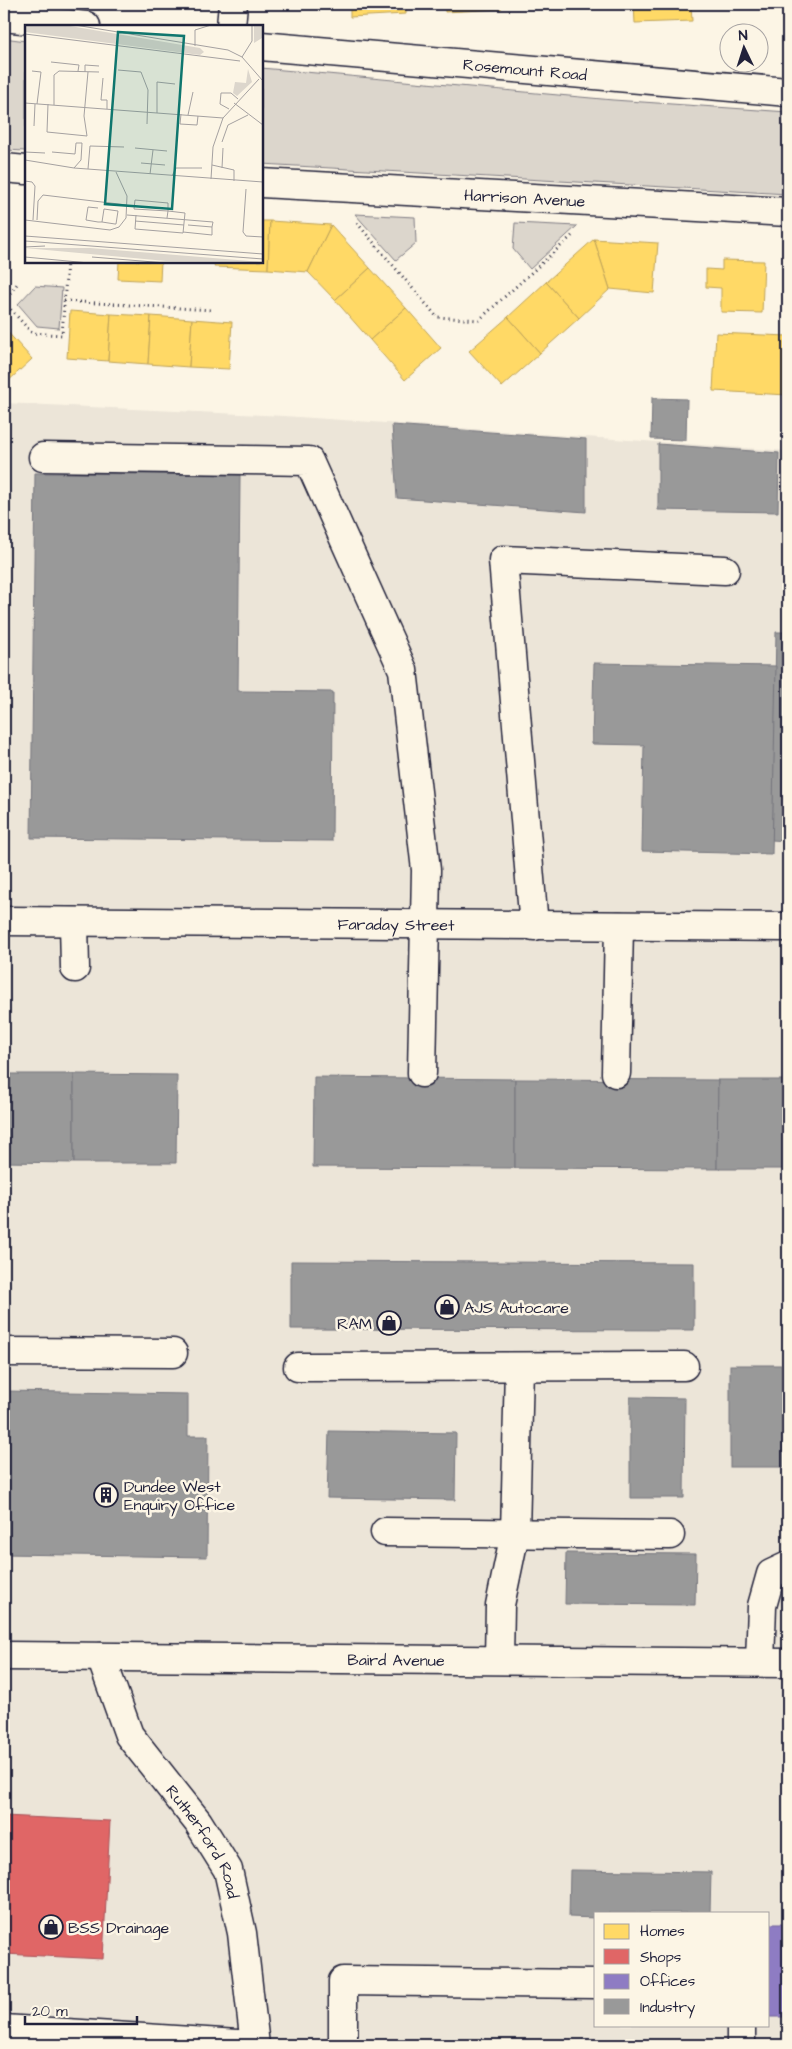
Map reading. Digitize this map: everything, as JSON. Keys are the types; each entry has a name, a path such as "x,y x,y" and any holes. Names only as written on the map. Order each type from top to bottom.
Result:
{"street":[{"path":"231,25 233,4"},
{"path":"4,17 77,25"},
{"name":"Rosemount Road","path":"262,46 788,92"},
{"path":"4,168 25,170"},
{"name":"Harrison Avenue","path":"262,183 788,212"},
{"path":"44,457 309,461 403,670 426,870 422,1073"},
{"path":"534,926 503,560 726,570"},
{"name":"Faraday Street","path":"4,922 788,927"},
{"path":"74,922 75,968"},
{"path":"616,1073 619,926"},
{"path":"4,1352 173,1353"},
{"path":"298,1367 684,1366"},
{"path":"500,1659 500,1605 515,1533 519,1367"},
{"path":"385,1532 670,1535"},
{"path":"760,1662 762,1606 771,1574 788,1566"},
{"name":"Baird Avenue","path":"4,1656 788,1662"},
{"name":"Rutherford Road","path":"101,1657 129,1735 198,1822 228,1870 242,1933 254,2045"},
{"path":"343,2045 343,1981 594,1984"},
{"path":"741,2026 741,2045"},
{"path":"4,2029 254,2045"}],"path":[{"path":"350,188 349,214 437,317 479,320 583,225 584,202"},
{"path":"18,284 4,302 32,333 62,335 68,262"},
{"path":"64,300 211,310"}],"shaded area":[{"path":"4,38 25,41 25,151 4,150"},
{"path":"262,68 613,100 788,112 788,194 262,164"},
{"path":"355,214 415,217 416,243 396,260"},
{"path":"515,223 577,226 530,269 513,249"},
{"path":"35,286 62,288 59,328 37,326 18,304"},
{"path":"4,403 284,416 788,451 788,2045 4,2045"}],"building: Homes":[{"path":"350,4 406,4 406,14 350,17"},
{"path":"445,4 501,4 501,9 445,12"},
{"path":"540,4 596,4 596,5 540,8"},
{"path":"634,4 691,4 692,21 635,23"},
{"path":"262,221 270,221 268,269 214,267 215,262 262,262"},
{"path":"270,221 331,225 308,272 268,269"},
{"path":"331,225 370,268 335,300 308,272"},
{"path":"594,239 658,243 654,293 610,289"},
{"path":"594,239 610,289 579,318 546,282"},
{"path":"722,260 764,261 762,313 721,312 721,288 706,287 706,269 722,270"},
{"path":"119,262 161,262 160,281 118,279"},
{"path":"370,268 406,308 370,340 335,300"},
{"path":"546,282 579,318 540,353 508,317"},
{"path":"406,308 441,348 405,380 370,340"},
{"path":"70,311 111,314 108,361 67,358"},
{"path":"111,314 151,316 148,364 108,361"},
{"path":"151,316 192,319 189,367 148,364"},
{"path":"508,317 540,353 502,387 469,351"},
{"path":"192,319 232,322 229,369 189,367"},
{"path":"4,328 32,359 4,385"},
{"path":"716,333 788,336 788,395 713,391"}],"building: Shops":[{"path":"4,1816 110,1821 103,1959 4,1954"}],"building: Offices":[{"path":"770,1924 788,1924 788,2017 770,2017"}],"building: Industry":[{"path":"652,398 687,399 686,440 651,439"},
{"path":"392,425 586,439 586,512 397,498"},
{"path":"658,444 779,453 778,512 658,510"},
{"path":"35,473 240,475 238,691 333,692 332,841 31,838"},
{"path":"776,632 788,632 788,841 772,840"},
{"path":"594,663 776,666 772,854 642,851 644,745 592,744"},
{"path":"4,1074 74,1074 74,1163 4,1162"},
{"path":"74,1074 177,1075 176,1163 74,1163"},
{"path":"314,1077 515,1079 515,1168 313,1167"},
{"path":"515,1079 718,1080 717,1169 515,1168"},
{"path":"718,1080 788,1080 788,1169 717,1169"},
{"path":"291,1261 694,1263 694,1330 291,1329"},
{"path":"730,1365 788,1365 788,1467 730,1467"},
{"name":"Dundee West Enquiry Office","path":"4,1391 188,1394 188,1436 208,1436 207,1557 4,1554"},
{"path":"630,1397 685,1398 684,1498 630,1498"},
{"path":"329,1431 456,1433 455,1500 327,1498"},
{"path":"566,1553 696,1554 695,1605 565,1604"},
{"path":"570,1870 711,1872 710,1912 594,1912 594,1918 569,1917"}],"place":[{"name":"AJS Autocare","path":"447,1307"},
{"name":"RAM","path":"389,1323"},
{"name":"Dundee West Enquiry Office","path":"106,1495"},
{"name":"BSS Drainage","path":"51,1927"}]}
